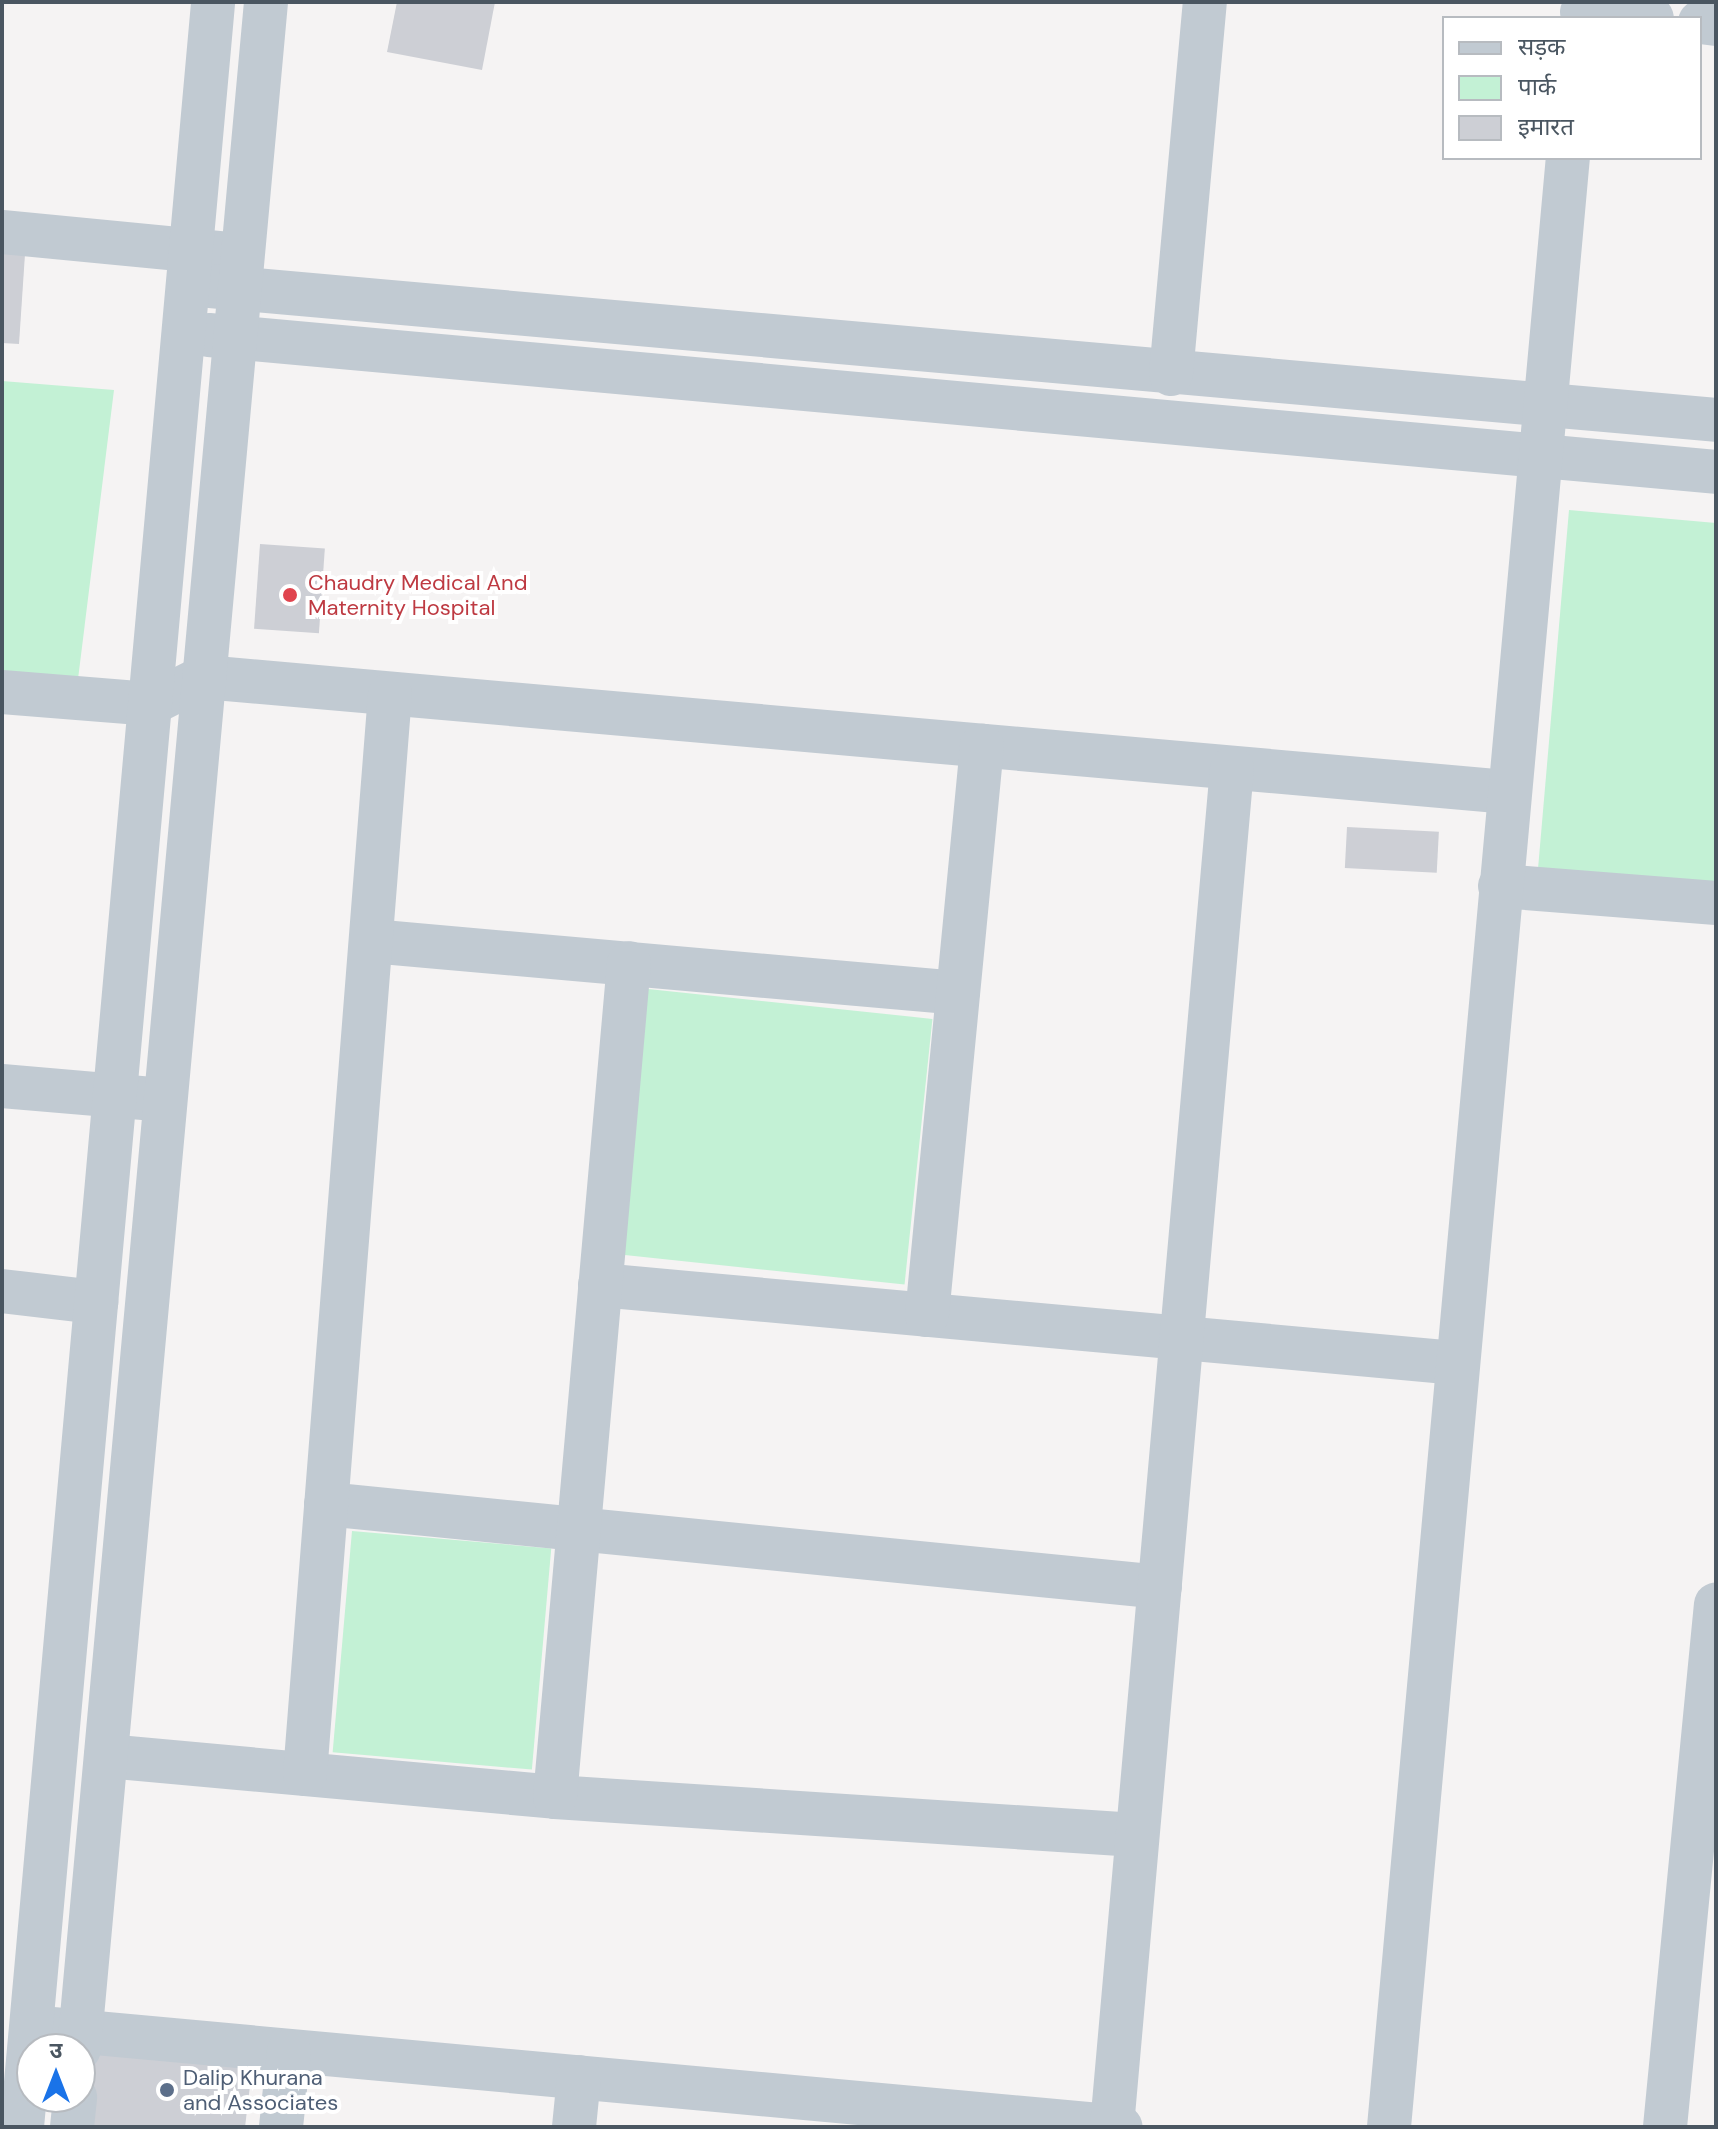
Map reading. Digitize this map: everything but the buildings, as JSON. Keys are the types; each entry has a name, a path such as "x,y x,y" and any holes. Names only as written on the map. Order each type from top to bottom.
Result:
{"street":[{"path":"22,2127 16,2024 96,1302 213,2"},
{"path":"81,2033 266,2"},
{"path":"1171,374 1205,2"},
{"path":"1582,11 1632,16"},
{"path":"1389,2127 1568,160"},
{"path":"2,232 189,267 1171,374 1716,420"},
{"path":"183,333 1716,472"},
{"path":"2,692 150,704 204,677 1509,792"},
{"path":"305,1774 390,694"},
{"path":"927,1315 982,746"},
{"path":"1112,2126 1232,768"},
{"path":"1500,886 1716,903"},
{"path":"371,941 958,993"},
{"path":"555,1797 629,963"},
{"path":"2,1086 166,1100"},
{"path":"600,1285 1457,1363"},
{"path":"2,1291 96,1302"},
{"path":"326,1504 1160,1587"},
{"path":"1665,2127 1702,1894 1715,1632"},
{"path":"106,1756 555,1797 1136,1835"},
{"path":"16,2024 52,2033"},
{"path":"96,2041 289,2051 579,2077 865,2116 1121,2127"},
{"path":"281,2127 289,2051"},
{"path":"574,2127 579,2077"}],"green space":[{"path":"2,381 114,390 78,679 2,672"},
{"path":"1569,510 1716,523 1716,885 1538,869"},
{"path":"648,989 932,1019 905,1284 620,1255"},
{"path":"352,1531 551,1548 532,1770 333,1752"}],"place":[{"name":"Chaudry Medical And Maternity Hospital","path":"290,595"},
{"name":"Dalip Khurana and Associates","path":"167,2090"}]}
